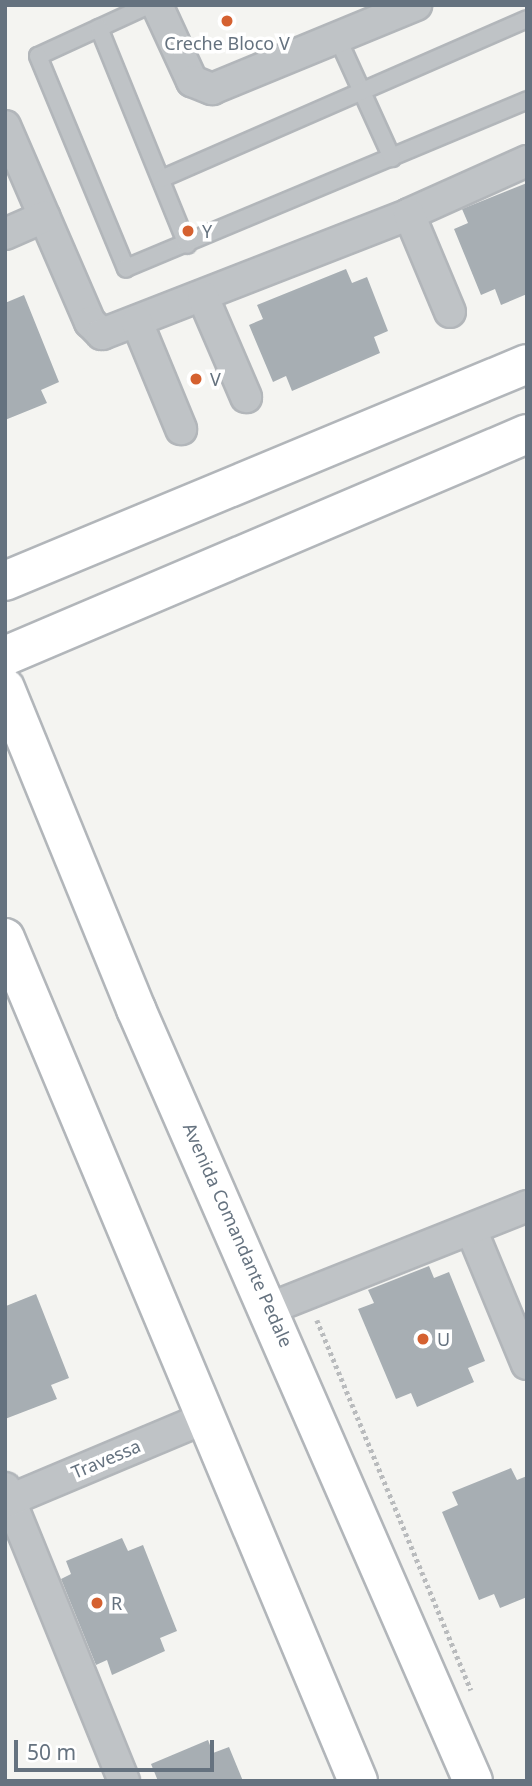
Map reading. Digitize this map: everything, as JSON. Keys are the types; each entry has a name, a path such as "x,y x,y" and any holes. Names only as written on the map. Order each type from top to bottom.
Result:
{"street":[{"path":"157,5 186,72 200,88 221,88 416,5"},
{"path":"5,126 90,322 107,334 409,214 527,161"},
{"path":"409,214 450,312"},
{"path":"5,234 44,217"},
{"path":"203,297 246,397"},
{"path":"137,322 181,429"},
{"path":"5,581 527,364"},
{"path":"5,656 527,434"},
{"name":"Avenida Comandante Pedale","path":"5,688 22,763 136,1009 288,1302 473,1781"},
{"path":"5,938 358,1781"},
{"path":"288,1302 527,1206"},
{"path":"471,1229 527,1364"},
{"name":"Travessa","path":"7,1497 207,1417"},
{"path":"7,1497 124,1781"}],"lane":[{"path":"149,5 44,50 38,65 120,263 136,268 527,100"},
{"path":"162,179 527,19"},
{"path":"99,28 187,245"},
{"path":"338,39 392,158"}],"path":[{"path":"288,1302 477,1704"}],"building":[{"path":"527,183 527,294 501,305 495,289 481,295 454,229 468,223 462,209"},
{"path":"346,269 352,283 367,277 388,331 374,337 380,353 292,391 286,376 273,382 249,325 263,319 257,305"},
{"path":"24,295 59,382 41,390 47,403 5,420 5,303"},
{"name":"U","path":"429,1266 434,1278 449,1272 485,1361 468,1368 474,1382 417,1407 411,1393 396,1399 358,1309 374,1303 368,1290"},
{"path":"36,1294 69,1378 51,1385 57,1399 5,1419 6,1306"},
{"path":"511,1468 517,1480 527,1476 527,1597 500,1608 494,1594 479,1600 442,1512 458,1505 452,1492"},
{"name":"R","path":"122,1538 128,1551 143,1545 177,1631 160,1638 165,1651 112,1675 107,1660 96,1665 61,1579 71,1574 66,1561"},
{"path":"208,1740 213,1753 229,1747 243,1781 158,1781 151,1764"}],"place":[{"name":"Creche Bloco V","path":"227,21"},
{"name":"Y","path":"188,231"},
{"name":"V","path":"196,379"},
{"name":"U","path":"423,1339"},
{"name":"R","path":"97,1603"}]}
